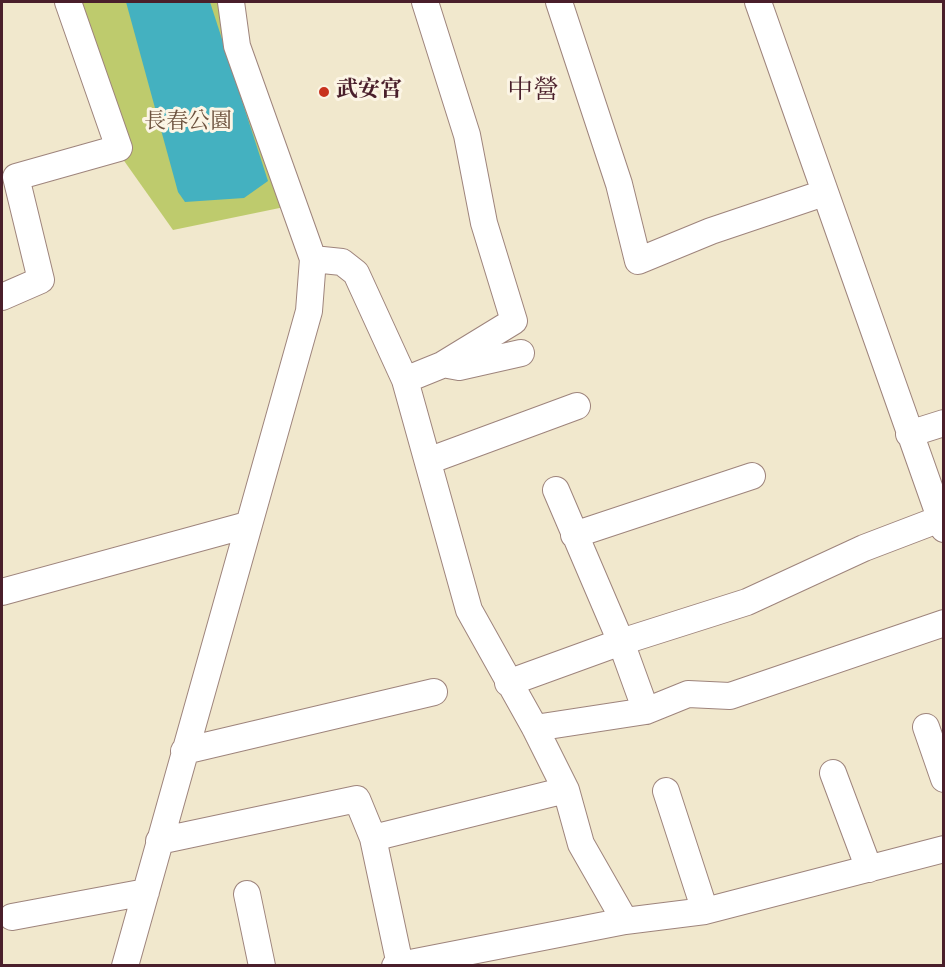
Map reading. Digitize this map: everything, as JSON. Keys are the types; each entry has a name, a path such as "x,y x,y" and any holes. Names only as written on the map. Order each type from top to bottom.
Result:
{"street":[{"path":"2,297 41,280 16,177 119,148 68,2"},
{"path":"125,966 247,525 309,311 313,259 237,46 231,2"},
{"path":"405,380 442,364 514,321 484,223 468,135 425,2"},
{"path":"559,2 619,184 638,261 711,231 824,194"},
{"path":"508,683 621,642 747,603 864,548 942,524 758,2"},
{"path":"313,259 342,262 356,273 405,380 469,610 535,728 566,790 581,844 625,921"},
{"path":"442,364 459,367 521,353"},
{"path":"428,461 577,406"},
{"path":"909,434 944,423"},
{"path":"574,535 752,476"},
{"path":"556,490 621,642 646,711"},
{"path":"2,592 247,525"},
{"path":"535,728 646,711 688,694 730,696 944,623"},
{"path":"184,751 434,692"},
{"path":"926,727 944,779"},
{"path":"833,773 868,869"},
{"path":"373,838 566,790"},
{"path":"666,791 705,911"},
{"path":"159,841 357,799 373,838 398,965 625,921 705,911 944,849"},
{"path":"12,917 146,892"},
{"path":"247,894 262,966"}],"green space":[{"name":"長春公園","path":"69,2 229,2 299,204 173,230 115,148"}],"water":[{"path":"126,2 210,2 268,181 244,198 185,202 178,192"}],"place":[{"name":"武安宮","path":"324,92"}],"district":[{"name":"中營","path":"533,93"}]}
